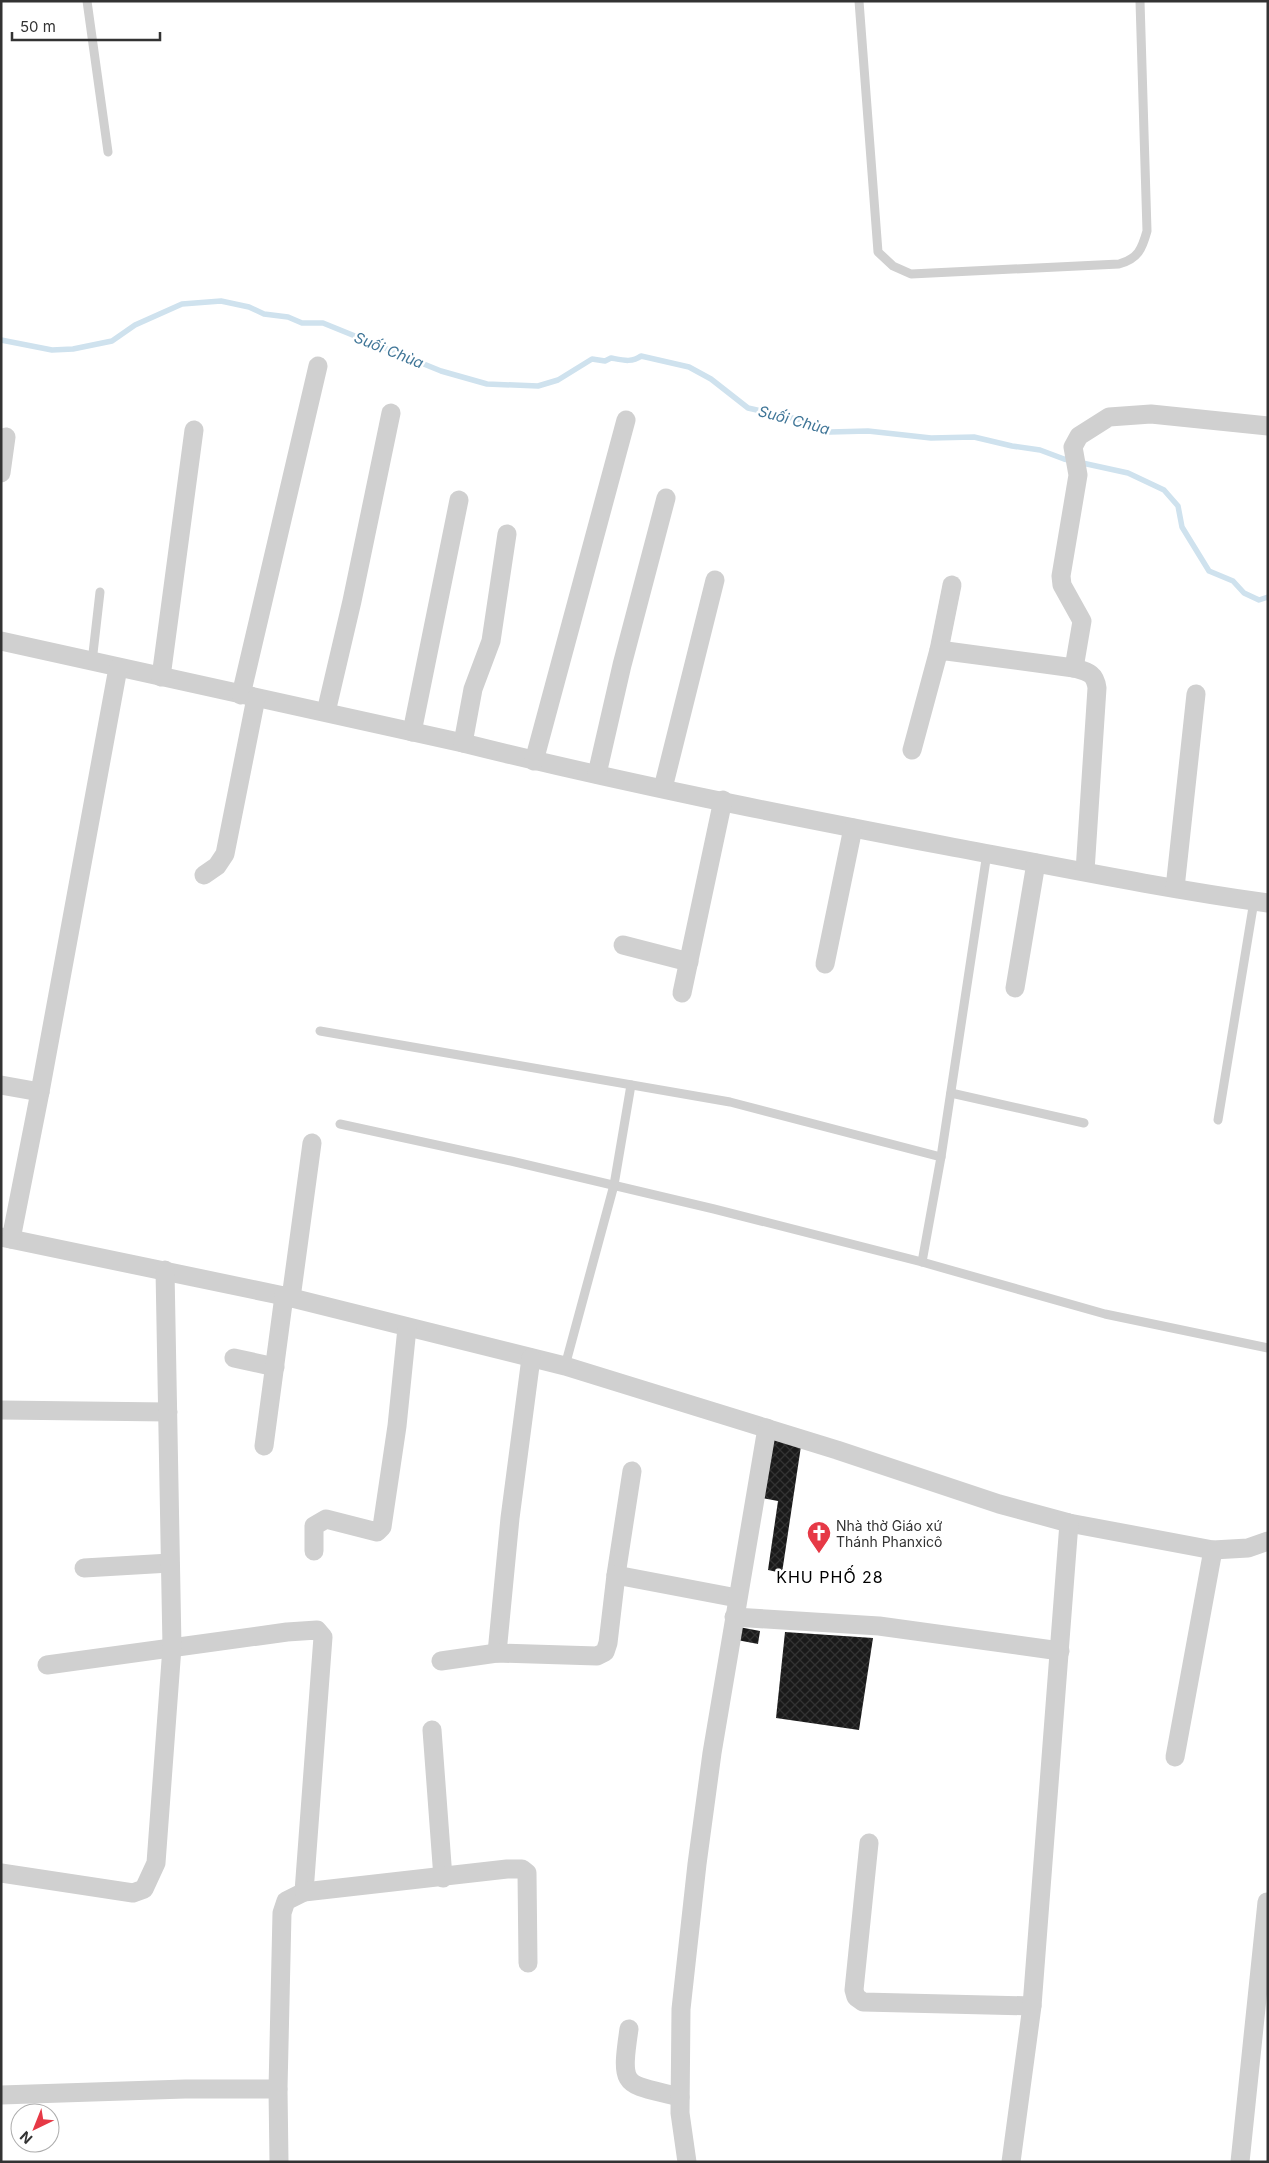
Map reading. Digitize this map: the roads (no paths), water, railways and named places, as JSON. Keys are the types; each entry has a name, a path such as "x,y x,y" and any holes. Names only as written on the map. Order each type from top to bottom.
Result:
{"street":[{"path":"204,875 218,866 225,854 249,697 318,366"},
{"path":"326,712 352,602 391,413"},
{"path":"1074,668 1082,621 1065,590 1061,576 1078,475 1073,447 1079,436 1110,417 1151,414 1268,426"},
{"path":"534,760 626,420"},
{"path":"161,678 194,430"},
{"path":"1,473 6,437"},
{"path":"597,774 622,665 666,498"},
{"path":"412,732 460,500"},
{"path":"463,743 473,689 491,642 507,534"},
{"path":"663,788 715,580"},
{"path":"912,750 939,650 952,584"},
{"path":"1,641 597,774 853,828 1036,863 1261,902"},
{"path":"939,650 1074,668 1091,673 1096,679 1097,688 1085,871"},
{"path":"118,668 40,1092 6,1238 287,1297 565,1366 767,1428 999,1504 1069,1523 1213,1550 1248,1548 1268,1541"},
{"path":"1176,888 1196,694"},
{"path":"682,992 723,800"},
{"path":"825,964 853,828"},
{"path":"1015,988 1036,863"},
{"path":"623,945 689,962"},
{"path":"1,1085 40,1092"},
{"path":"264,1446 312,1143"},
{"path":"1,1873 133,1893 144,1889 156,1863 172,1648 165,1270"},
{"path":"314,1551 314,1526 326,1519 377,1532 382,1527 395,1436 406,1328"},
{"path":"234,1358 275,1367"},
{"path":"496,1653 510,1518 531,1358"},
{"path":"1,1410 168,1412"},
{"path":"687,2162 680,2112 681,2009 697,1864 712,1753 767,1428"},
{"path":"440,1662 496,1653 597,1656 605,1652 608,1643 632,1471"},
{"path":"1011,2162 1032,2006 1069,1523"},
{"path":"1175,1757 1213,1550"},
{"path":"84,1568 170,1563"},
{"path":"616,1575 737,1598"},
{"path":"734,1617 879,1626 1060,1651"},
{"path":"47,1665 287,1632 317,1630 323,1637 304,1892"},
{"path":"432,1730 443,1878"},
{"path":"868,1843 854,1990 856,1997 863,2002 1032,2006"},
{"path":"279,2162 278,2088 282,1913 286,1900 304,1892 443,1878 507,1868 522,1869 527,1873 528,1962"},
{"path":"1240,2162 1267,1902"},
{"path":"629,2029 624,2068 630,2082 636,2086 680,2097"},
{"path":"1,2095 278,2088"}],"lane":[{"path":"87,1 108,152"},
{"path":"859,1 878,252 893,266 911,274 1119,264 1130,261 1137,255 1147,231 1140,1"},
{"path":"92,662 100,592"},
{"path":"922,1262 941,1157 987,853"},
{"path":"1218,1120 1261,902"},
{"path":"320,1031 730,1102 941,1157"},
{"path":"565,1366 614,1185 631,1085"},
{"path":"951,1093 1084,1123"},
{"path":"340,1124 614,1185 922,1262 1105,1314 1268,1348"}],"waterway":[{"name":"Suối Chùa","path":"1,340 52,350 73,349 112,341 135,325 182,304 221,301 249,307 264,314 288,317 302,323 323,323 441,371 487,384 538,386 558,380 592,359 605,361 611,358 630,360 641,356 689,367 711,379 748,408 801,420 830,432 868,431 931,438 974,437 1040,450 1064,459 1128,473 1164,490 1178,506 1182,527 1209,571 1233,581 1244,593 1259,600 1268,597"}],"place":[{"name":"Nhà thờ Giáo xứ Thánh Phanxicô","path":"819,1554"}],"district":[{"name":"KHU PHỐ 28","path":"830,1577"}]}
